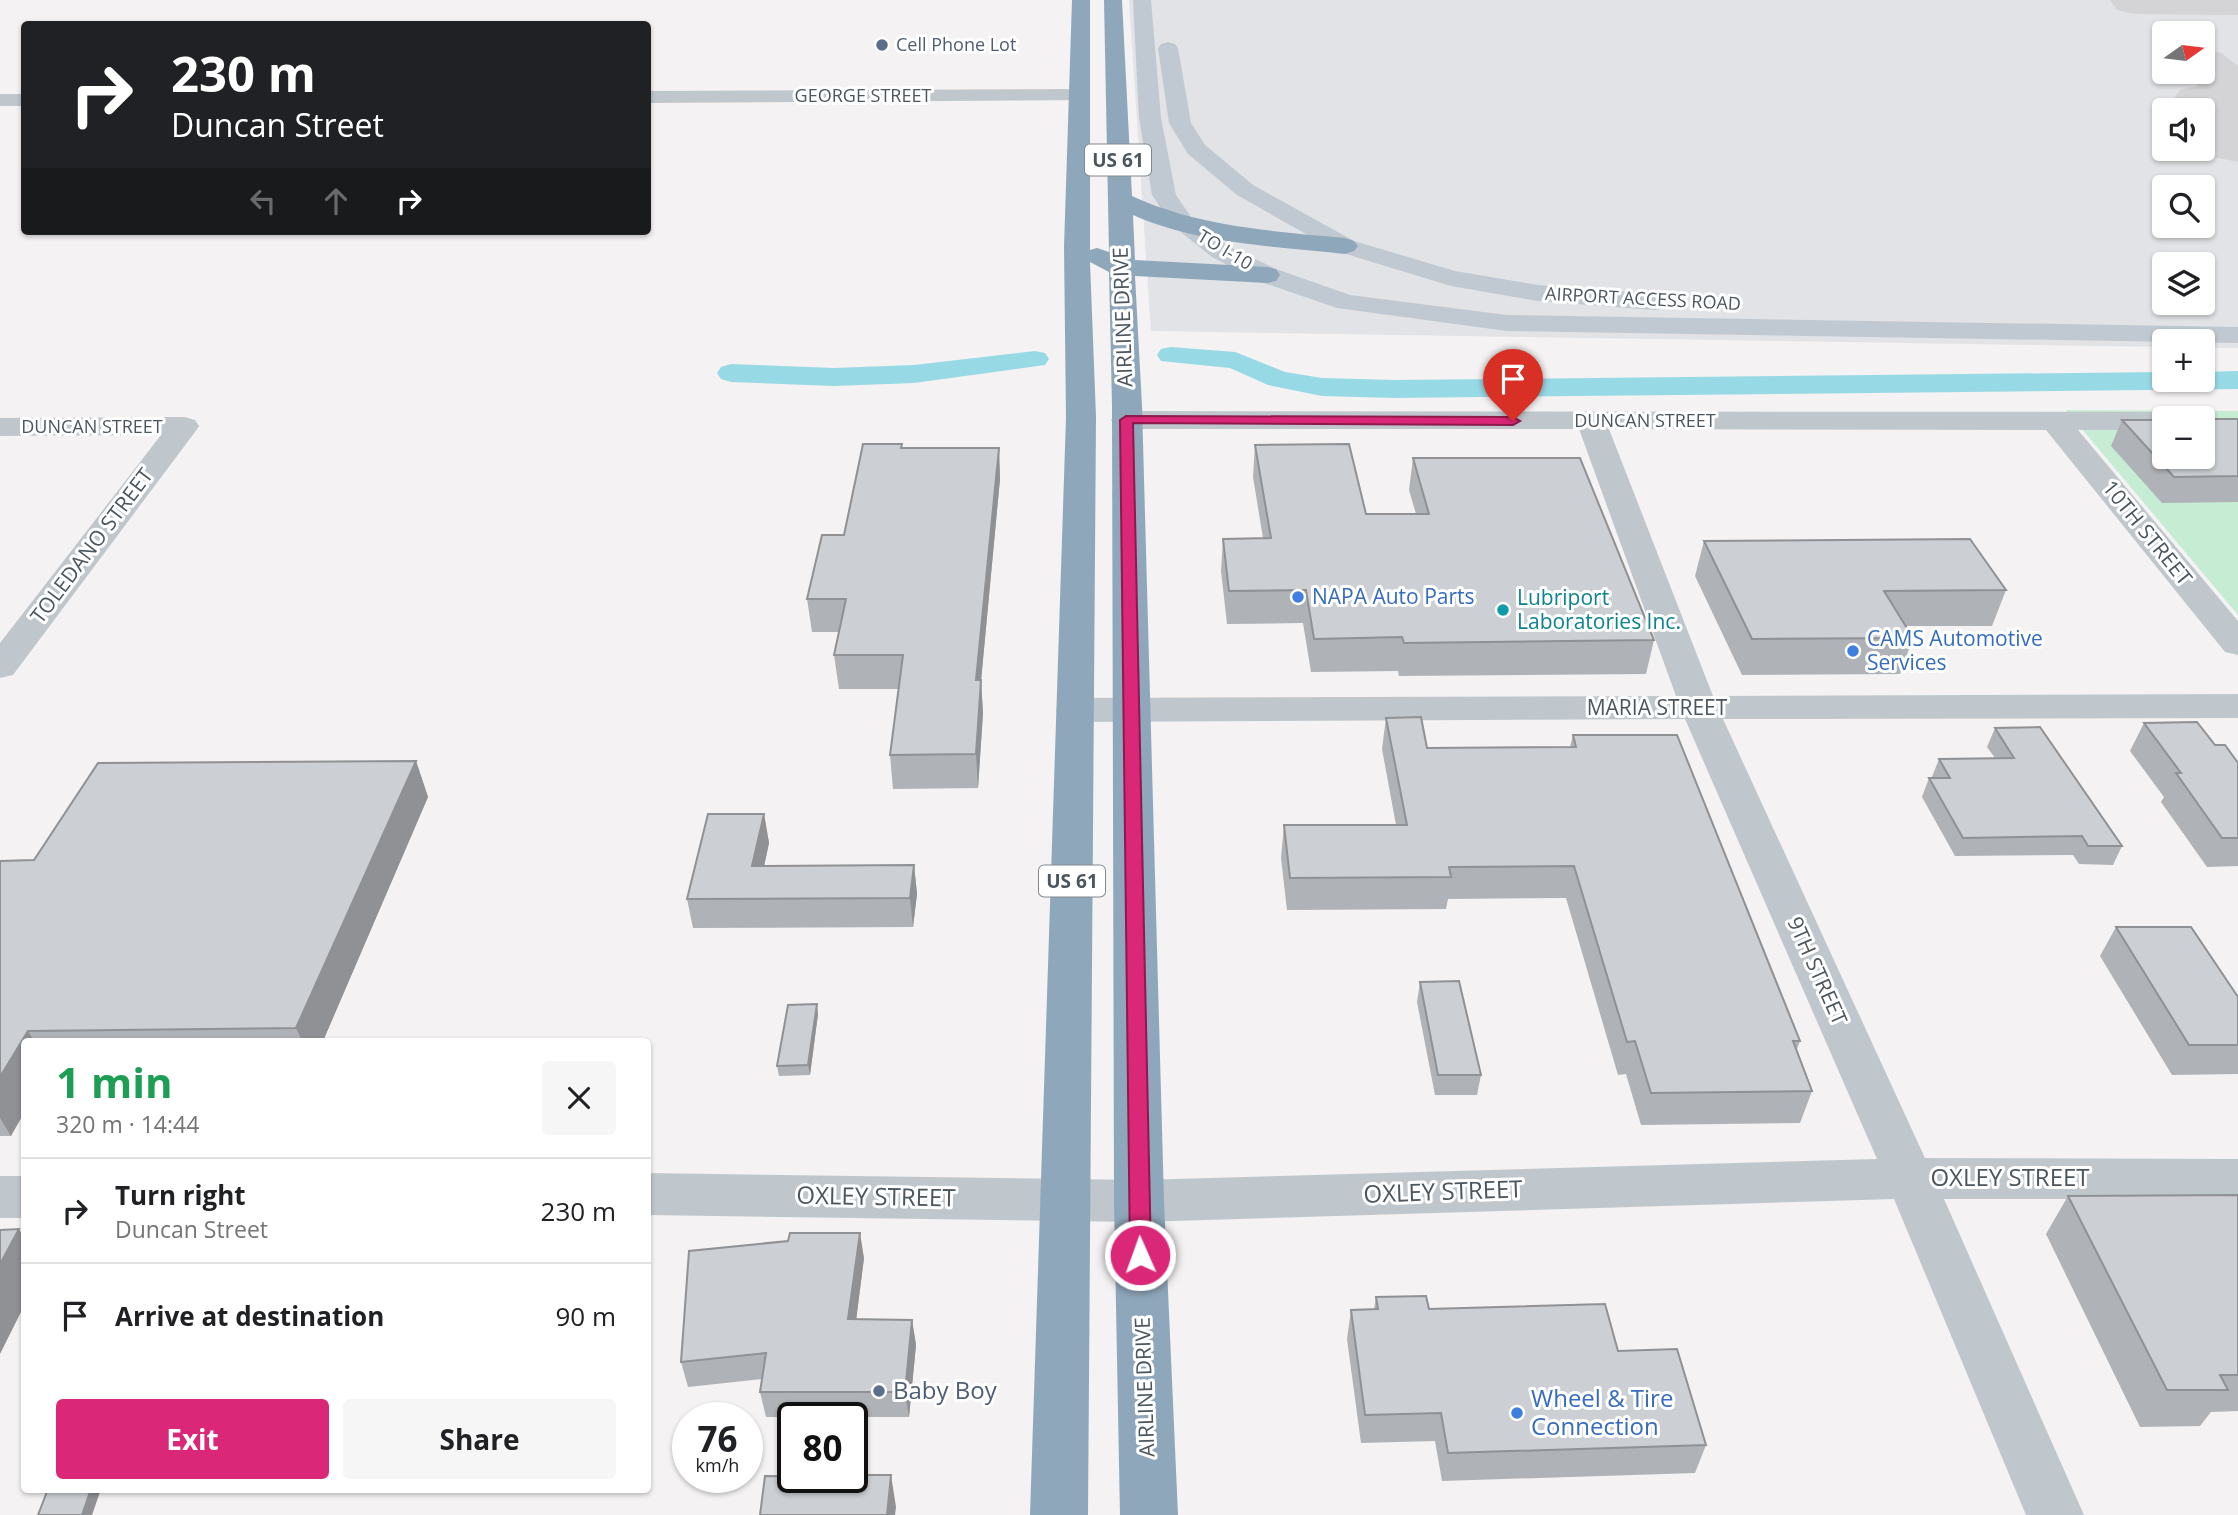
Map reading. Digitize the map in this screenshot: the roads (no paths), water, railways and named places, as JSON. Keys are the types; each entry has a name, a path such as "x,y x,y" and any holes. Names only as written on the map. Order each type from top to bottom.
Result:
{"highway":[{"name":"AIRLINE DRIVE","path":"1059,1515 1081,407 1077,247 1081,0"},
{"name":"AIRLINE DRIVE","path":"1113,0 1126,420 1139,1201 1149,1515"},
{"path":"1119,199 1146,213 1184,225 1345,246"},
{"path":"1077,247 1120,267 1267,275"},
{"path":"1122,312 1144,287 1193,271"}],"main road":[{"path":"1142,0 1150,117 1164,195 1184,225"},
{"name":"AIRPORT ACCESS ROAD","path":"1165,26 1180,123 1196,149 1245,190 1345,246 1451,278 1538,293 1646,302 2238,311"},
{"name":"TO I-10","path":"1184,225 1221,252 1267,275"},
{"name":"AIRPORT ACCESS ROAD","path":"1267,275 1346,302 1507,323 2238,335"}],"street":[{"name":"GEORGE STREET","path":"651,97 1078,95"},
{"path":"0,100 21,100"},
{"name":"DUNCAN STREET","path":"1126,420 2152,421"},
{"name":"9TH STREET","path":"1591,421 1699,708 1910,1178 2055,1515"},
{"name":"10TH STREET","path":"2055,421 2238,645"},
{"name":"DUNCAN STREET","path":"0,427 184,426"},
{"name":"TOLEDANO STREET","path":"0,667 184,426"},
{"name":"MARIA STREET","path":"1075,710 2238,706"},
{"name":"OXLEY STREET","path":"651,1194 1139,1201 1910,1178 2238,1179"},
{"path":"0,1197 21,1197"}],"waterway":[{"path":"1171,355 1235,360 1278,379 1322,387 1394,389 2238,380"},
{"path":"731,373 834,377 914,374 1035,359"}],"place":[{"name":"Cell Phone Lot","path":"882,45"},
{"name":"NAPA Auto Parts","path":"1298,597"},
{"name":"Lubriport Laboratories Inc.","path":"1503,610"},
{"name":"CAMS Automotive Services","path":"1853,651"},
{"name":"Baby Boy","path":"879,1391"},
{"name":"Wheel & Tire Connection","path":"1517,1413"}]}
